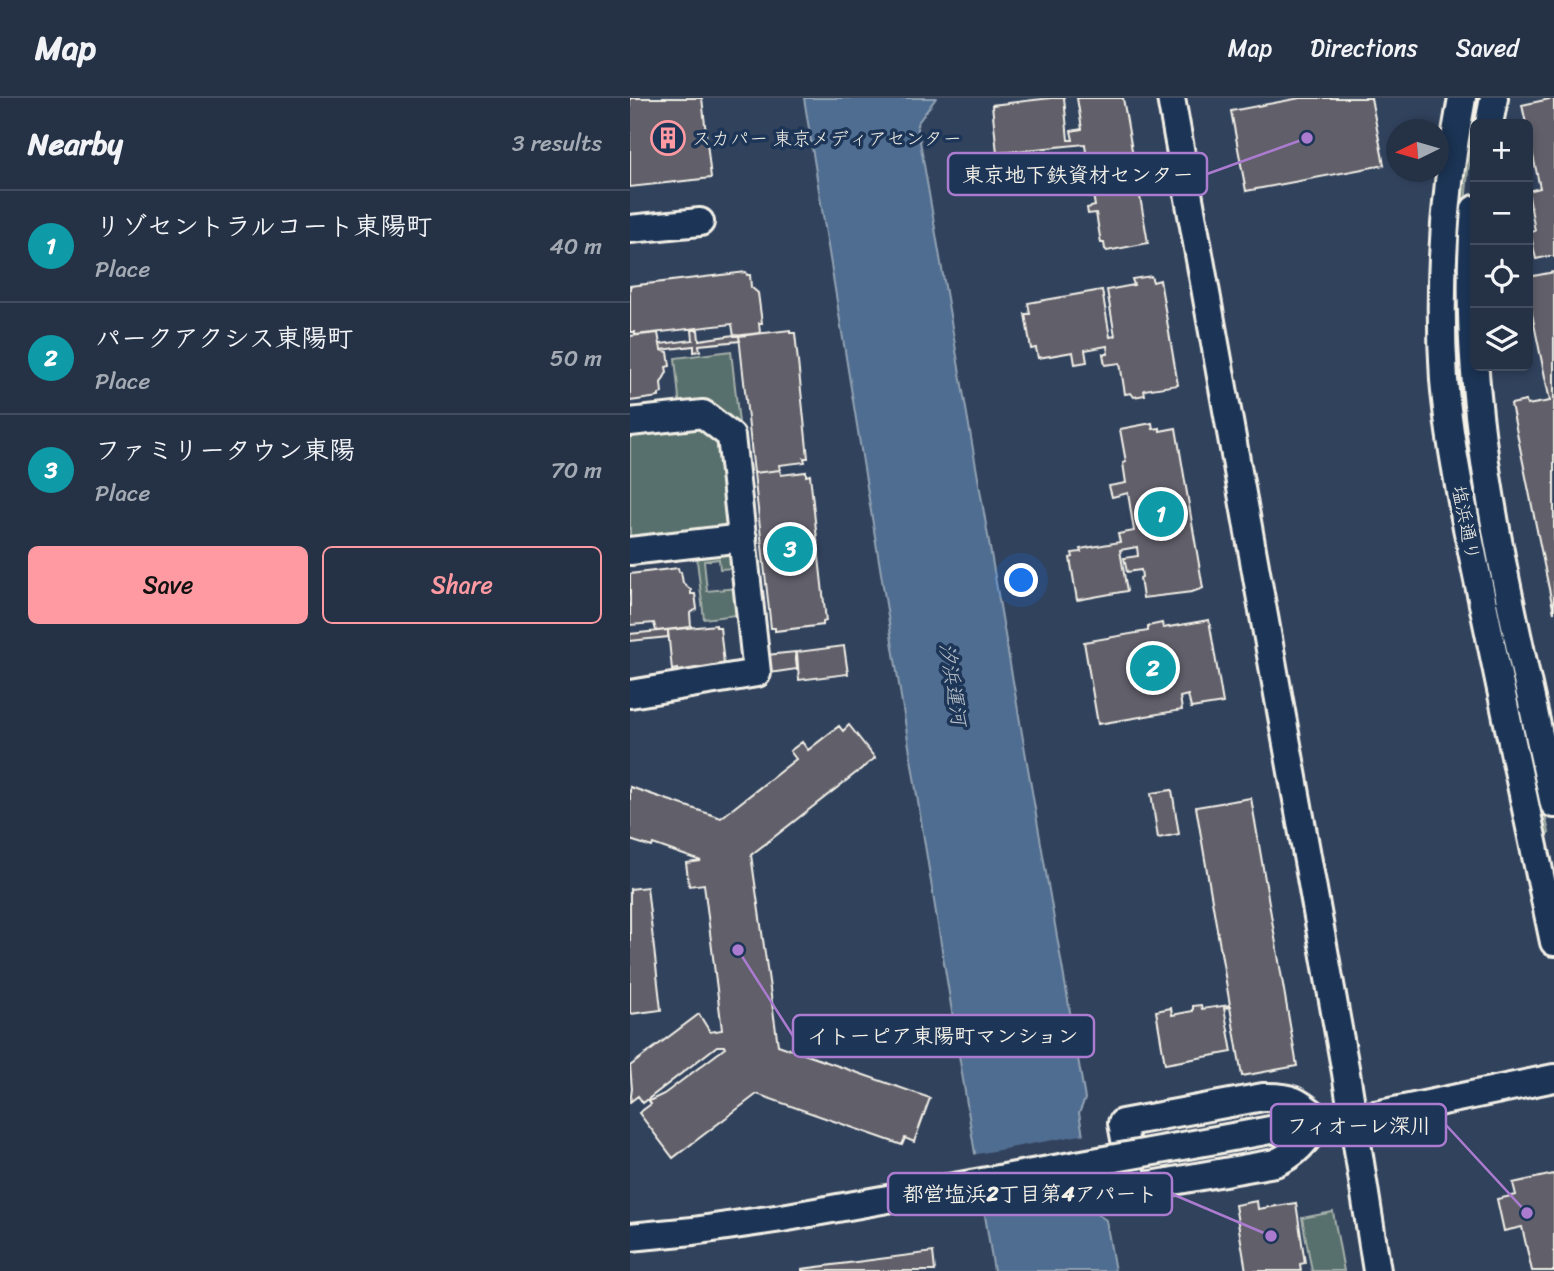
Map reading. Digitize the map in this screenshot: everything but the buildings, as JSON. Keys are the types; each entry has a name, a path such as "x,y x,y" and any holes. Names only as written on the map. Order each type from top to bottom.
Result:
{"street":[{"path":"1171,98 1353,1119 1377,1271"},
{"name":"塩浜通り","path":"1462,98 1448,175 1445,209 1442,297 1444,381 1455,469 1554,942"},
{"path":"1490,119 1494,98"},
{"path":"630,229 700,222"},
{"name":"塩浜通り","path":"1473,245 1471,296 1474,376 1482,447 1497,535 1554,804"},
{"path":"630,422 704,414 731,436 757,673 630,694"},
{"path":"630,551 743,538"},
{"path":"630,1237 782,1218 1321,1121 1353,1119 1554,1078"},
{"path":"1264,1097 1298,1101 1321,1121 1290,1156 1275,1163 1134,1188 1122,1123 1264,1097"}],"green space":[{"path":"1475,98 1480,98 1477,119 1472,119"},
{"path":"1470,129 1470,159 1460,259 1455,259 1459,198"},
{"path":"1455,316 1460,316 1464,406 1481,509 1476,509 1461,424"},
{"path":"731,351 760,612 704,619 696,552 630,560 630,414 680,408 675,358","holes":["719,559 720,569 735,568 737,588 707,591 704,561"]},
{"path":"1507,634 1549,833 1544,834 1502,635"},
{"path":"1333,1212 1344,1271 1312,1271 1302,1218"}],"water":[{"name":"汐浜運河","path":"804,98 936,98 917,124 1085,1099 1079,1113 1097,1214 1106,1220 1115,1271 994,1271"}],"pier":[{"path":"1086,1134 1096,1189 981,1210 972,1155"}],"place":[{"name":"スカパー 東京メディアセンター","path":"668,138"},
{"name":"東京地下鉄資材センター","path":"1307,138"},
{"name":"リゾセントラルコート東陽町","path":"1161,514"},
{"name":"ファミリータウン東陽","path":"790,549"},
{"name":"パークアクシス東陽町","path":"1153,668"},
{"name":"イトーピア東陽町マンション","path":"738,950"},
{"name":"フィオーレ深川","path":"1527,1213"},
{"name":"都営塩浜2丁目第4アパート","path":"1271,1236"}]}
